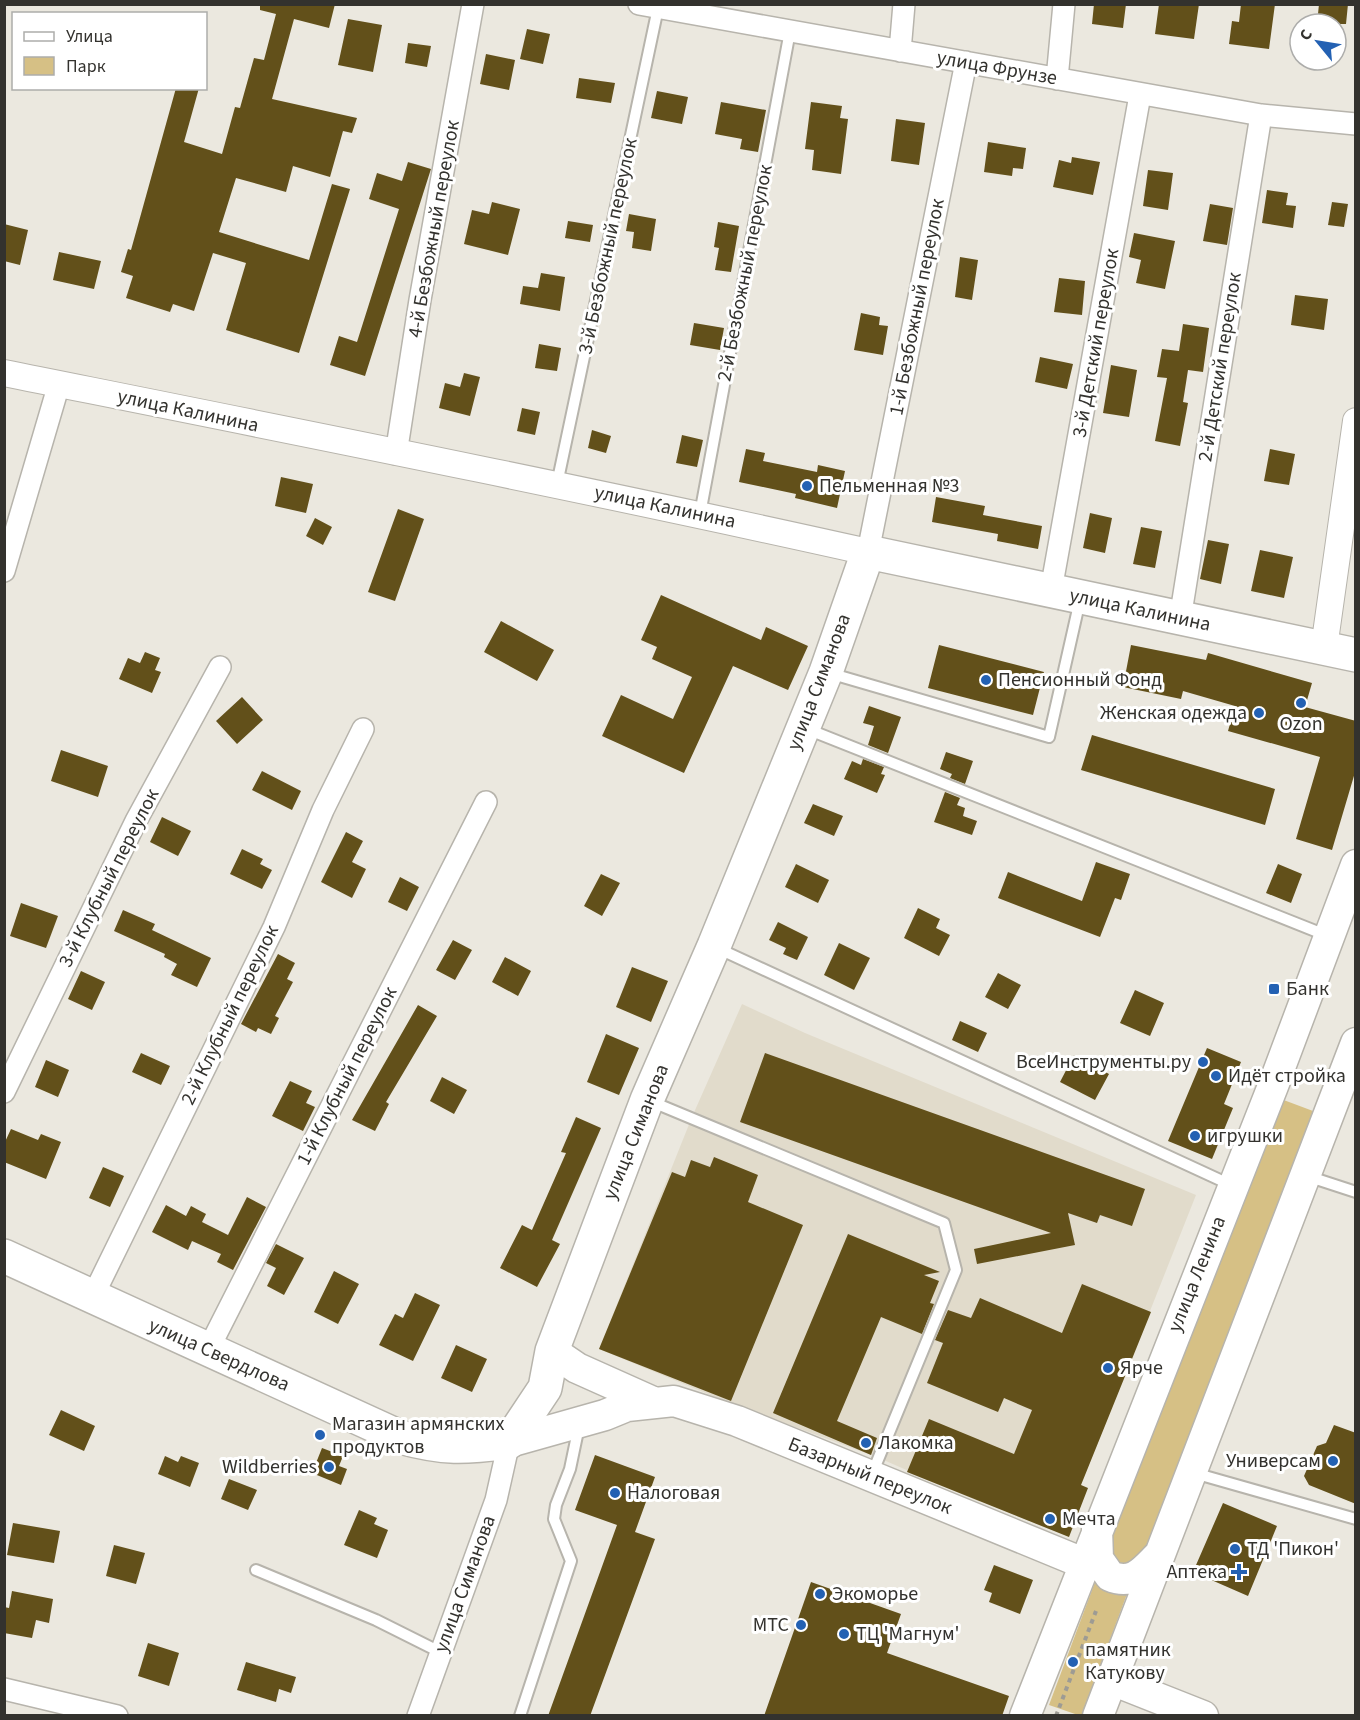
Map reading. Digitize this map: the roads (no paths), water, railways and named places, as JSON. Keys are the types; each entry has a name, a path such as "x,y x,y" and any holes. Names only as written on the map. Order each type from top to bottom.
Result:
{"main road":[{"name":"улица Калинина","path":"868,552 1356,655"},
{"name":"улица Симанова","path":"509,1442 544,1388 552,1351 647,1100 714,946 826,672 868,552"},
{"name":"улица Ленина","path":"1025,1716 1356,865"},
{"path":"1098,1716 1356,1043"},
{"name":"улица Свердлова","path":"4,1256 400,1437 436,1447 465,1448 509,1442"},
{"name":"Базарный переулок","path":"552,1351 577,1368 653,1402"},
{"name":"Базарный переулок","path":"509,1442 579,1423 627,1406 674,1401 737,1421 1083,1563"},
{"path":"1097,1528 1098,1559 1110,1576 1130,1580 1141,1574 1159,1555"},
{"path":"1112,1680 1203,1716"}],"street":[{"name":"4-й Безбожный переулок","path":"396,454 420,300 473,4"},
{"path":"900,51 904,4"},
{"path":"1058,79 1064,4"},
{"name":"улица Фрунзе","path":"648,6 1261,115 1356,123"},
{"name":"1-й Безбожный переулок","path":"868,552 966,62"},
{"name":"3-й Детский переулок","path":"1066,594 1140,94"},
{"name":"2-й Детский переулок","path":"1180,619 1261,115"},
{"name":"улица Калинина","path":"4,373 396,454 557,484 868,552"},
{"path":"4,571 59,384"},
{"path":"1324,648 1356,421"},
{"name":"3-й Клубный переулок","path":"4,1092 136,821 220,667"},
{"name":"2-й Клубный переулок","path":"92,1298 274,927 323,810 363,729"},
{"name":"1-й Клубный переулок","path":"208,1350 486,802"},
{"name":"улица Симанова","path":"418,1716 496,1500 509,1442"},
{"path":"4,1689 117,1716"}],"lane":[{"name":"3-й Безбожный переулок","path":"557,484 648,6"},
{"name":"2-й Безбожный переулок","path":"700,514 790,31"},
{"path":"826,672 1049,736 1066,594"},
{"path":"802,727 1329,937"},
{"path":"714,946 1232,1186"},
{"path":"647,1100 944,1223 956,1270 871,1477"},
{"path":"1304,1175 1356,1192"},
{"path":"520,1716 571,1562 554,1519 570,1469 579,1423"},
{"path":"1191,1472 1356,1519"},
{"path":"256,1570 376,1620 440,1652"}],"place":[{"name":"Пельменная №3","path":"807,486"},
{"name":"Пенсионный Фонд","path":"986,680"},
{"name":"Ozon","path":"1301,703"},
{"name":"Женская одежда","path":"1259,713"},
{"name":"Банк","path":"1274,989"},
{"name":"ВсеИнструменты.ру","path":"1203,1062"},
{"name":"Идёт стройка","path":"1216,1076"},
{"name":"игрушки","path":"1195,1136"},
{"name":"Ярче","path":"1108,1368"},
{"name":"Магазин армянских продуктов","path":"320,1435"},
{"name":"Лакомка","path":"866,1443"},
{"name":"Универсам","path":"1333,1461"},
{"name":"Wildberries","path":"329,1467"},
{"name":"Налоговая","path":"615,1493"},
{"name":"Мечта","path":"1050,1519"},
{"name":"ТД 'Пикон'","path":"1235,1549"},
{"name":"Аптека","path":"1239,1572"},
{"name":"Экоморье","path":"820,1594"},
{"name":"МТС","path":"801,1625"},
{"name":"ТЦ 'Магнум'","path":"844,1634"},
{"name":"памятник Катукову","path":"1073,1662"}]}
